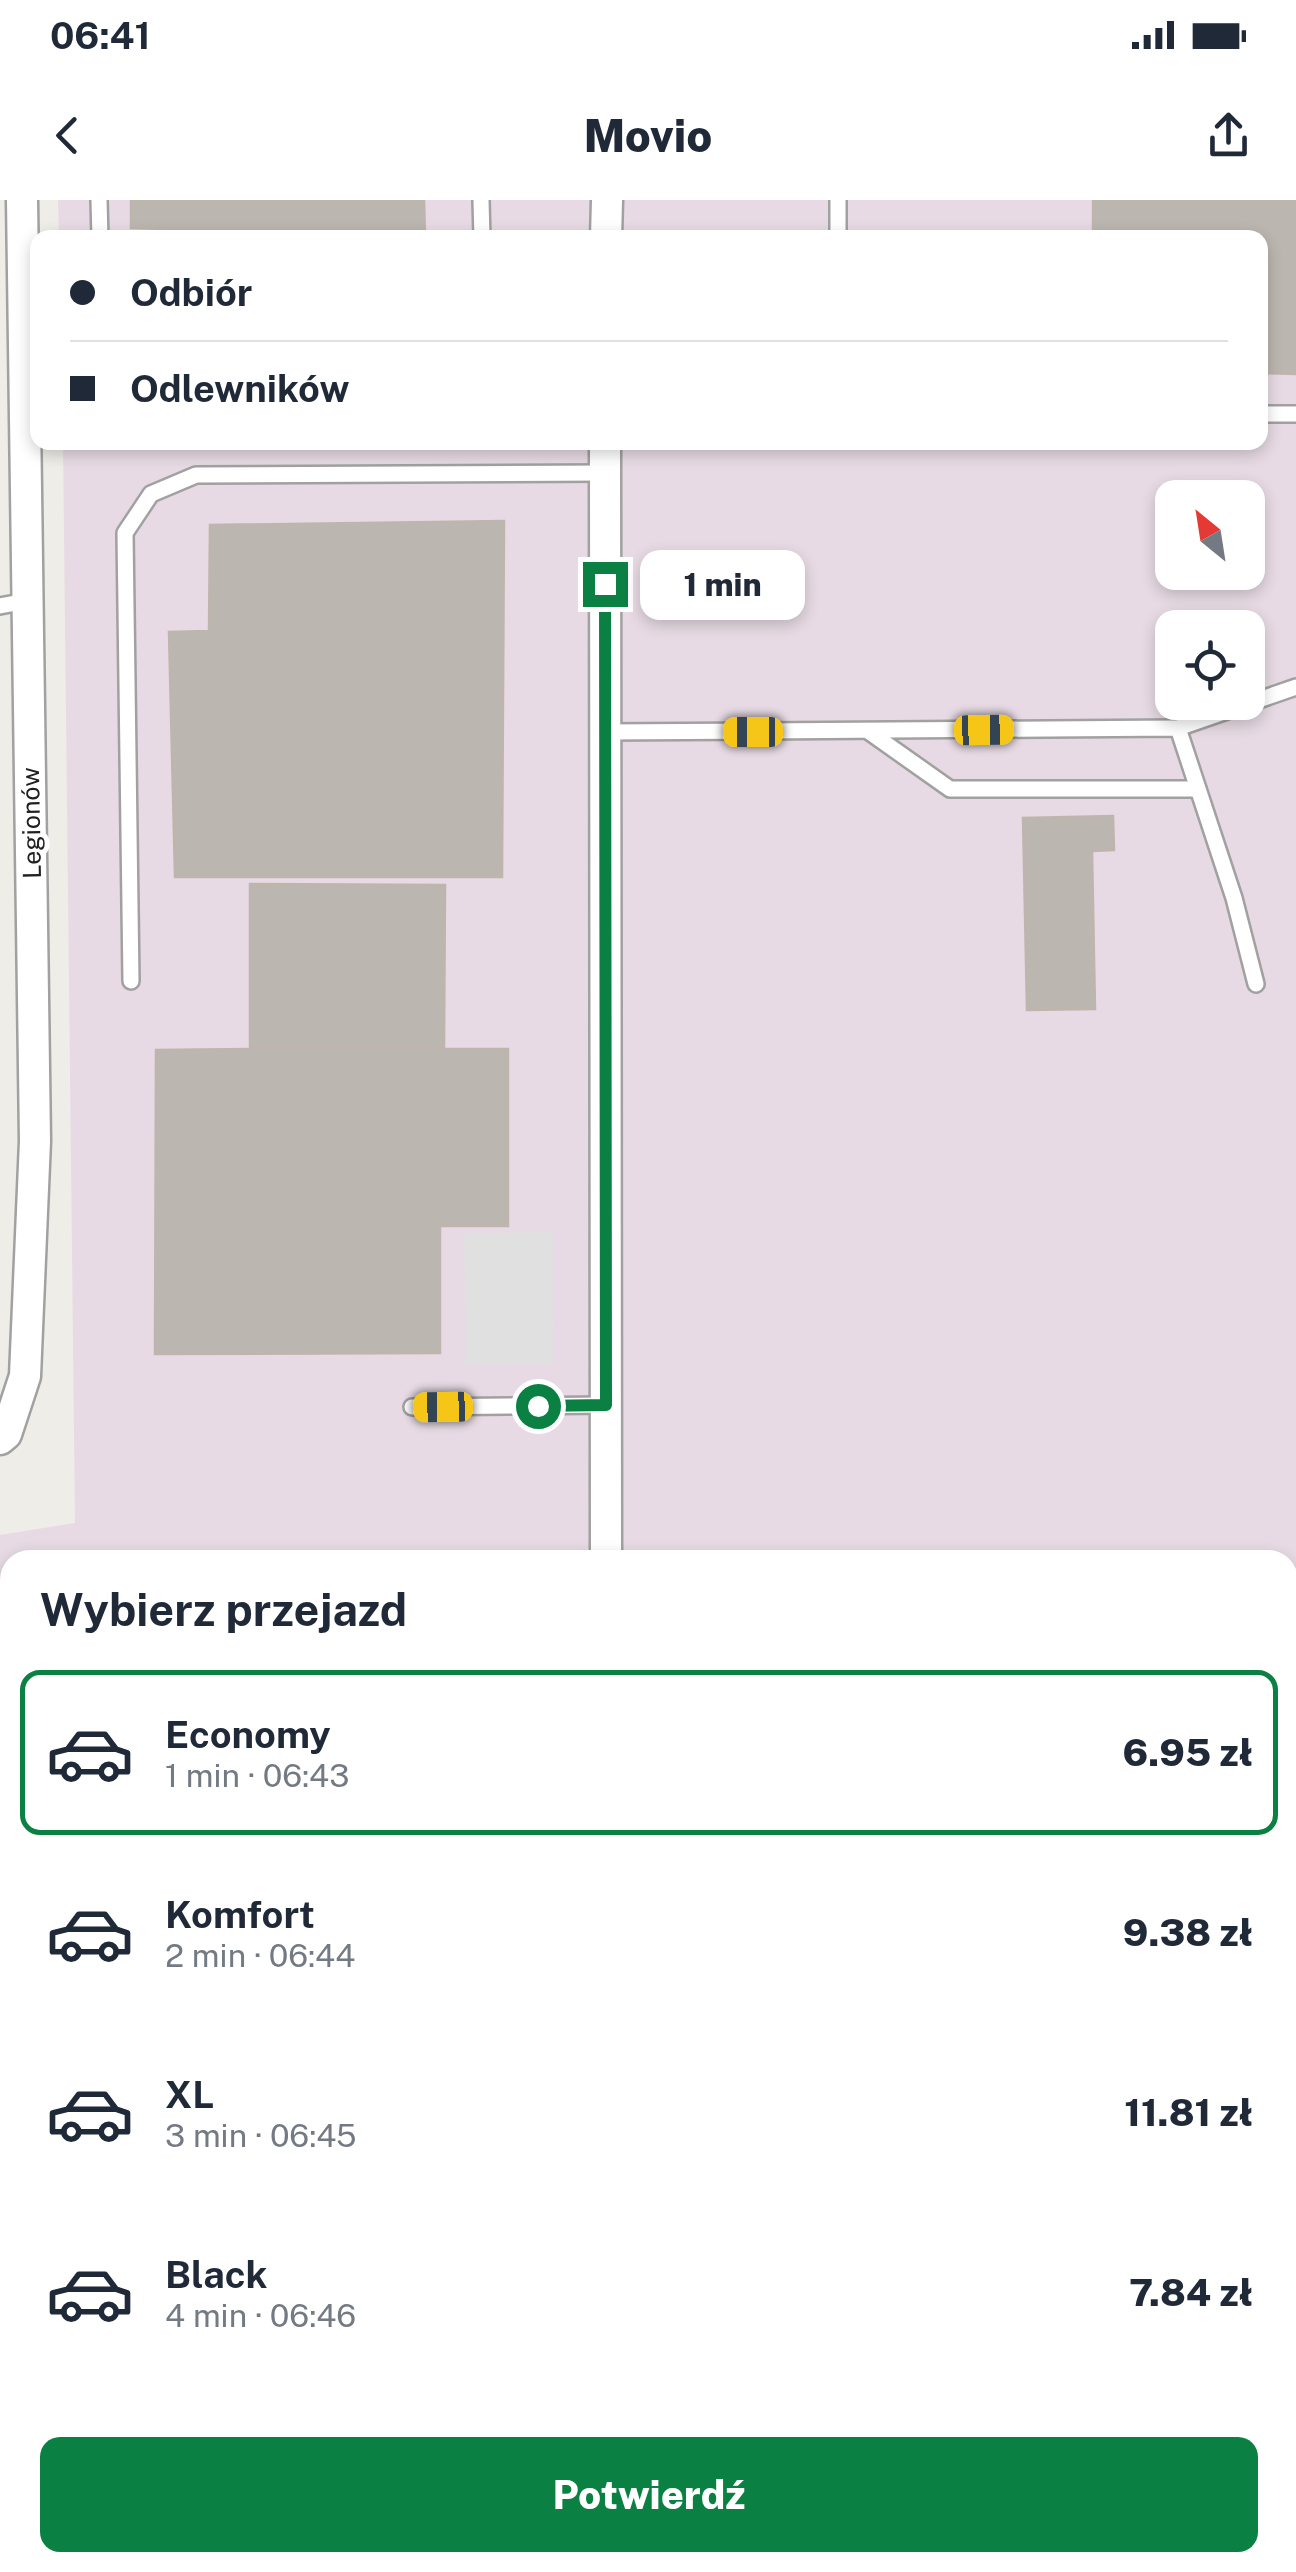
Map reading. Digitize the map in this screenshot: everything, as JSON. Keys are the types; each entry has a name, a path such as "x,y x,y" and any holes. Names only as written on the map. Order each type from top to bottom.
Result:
{"street":[{"name":"Legionów","path":"0,1439 6,1434 25,1376 35,1141 14,603 22,200"},
{"path":"606,200 606,230"},
{"path":"605,450 606,1550"}],"lane":[{"path":"99,200 100,230"},
{"path":"481,200 482,230"},
{"path":"838,200 838,230"},
{"path":"1268,414 1296,414"},
{"path":"131,981 125,533 151,494 196,475 604,473"},
{"path":"606,732 1178,728 1296,687"},
{"path":"1178,728 1234,898 1256,984"},
{"path":"868,731 950,789 1198,789"},
{"path":"412,1408 606,1405"}],"shaded area":[{"path":"58,200 1296,200 1296,1550 0,1550 0,1535 75,1523 63,450 1268,450 1268,230 59,230"},
{"path":"553,1232 554,1364 466,1365 464,1233"}],"building":[{"path":"131,200 424,200 425,230 131,228"},
{"path":"1093,200 1296,200 1296,374 1268,373 1268,230 1093,230"},
{"path":"504,521 502,877 175,877 169,632 209,631 210,525"},
{"path":"1113,816 1114,850 1092,851 1095,1009 1027,1010 1023,818"},
{"path":"250,884 445,885 444,1049 250,1049"},
{"path":"508,1049 508,1226 440,1226 440,1353 155,1354 156,1050"}],"route":[{"path":"538,1406 606,1405 605,584"}]}
